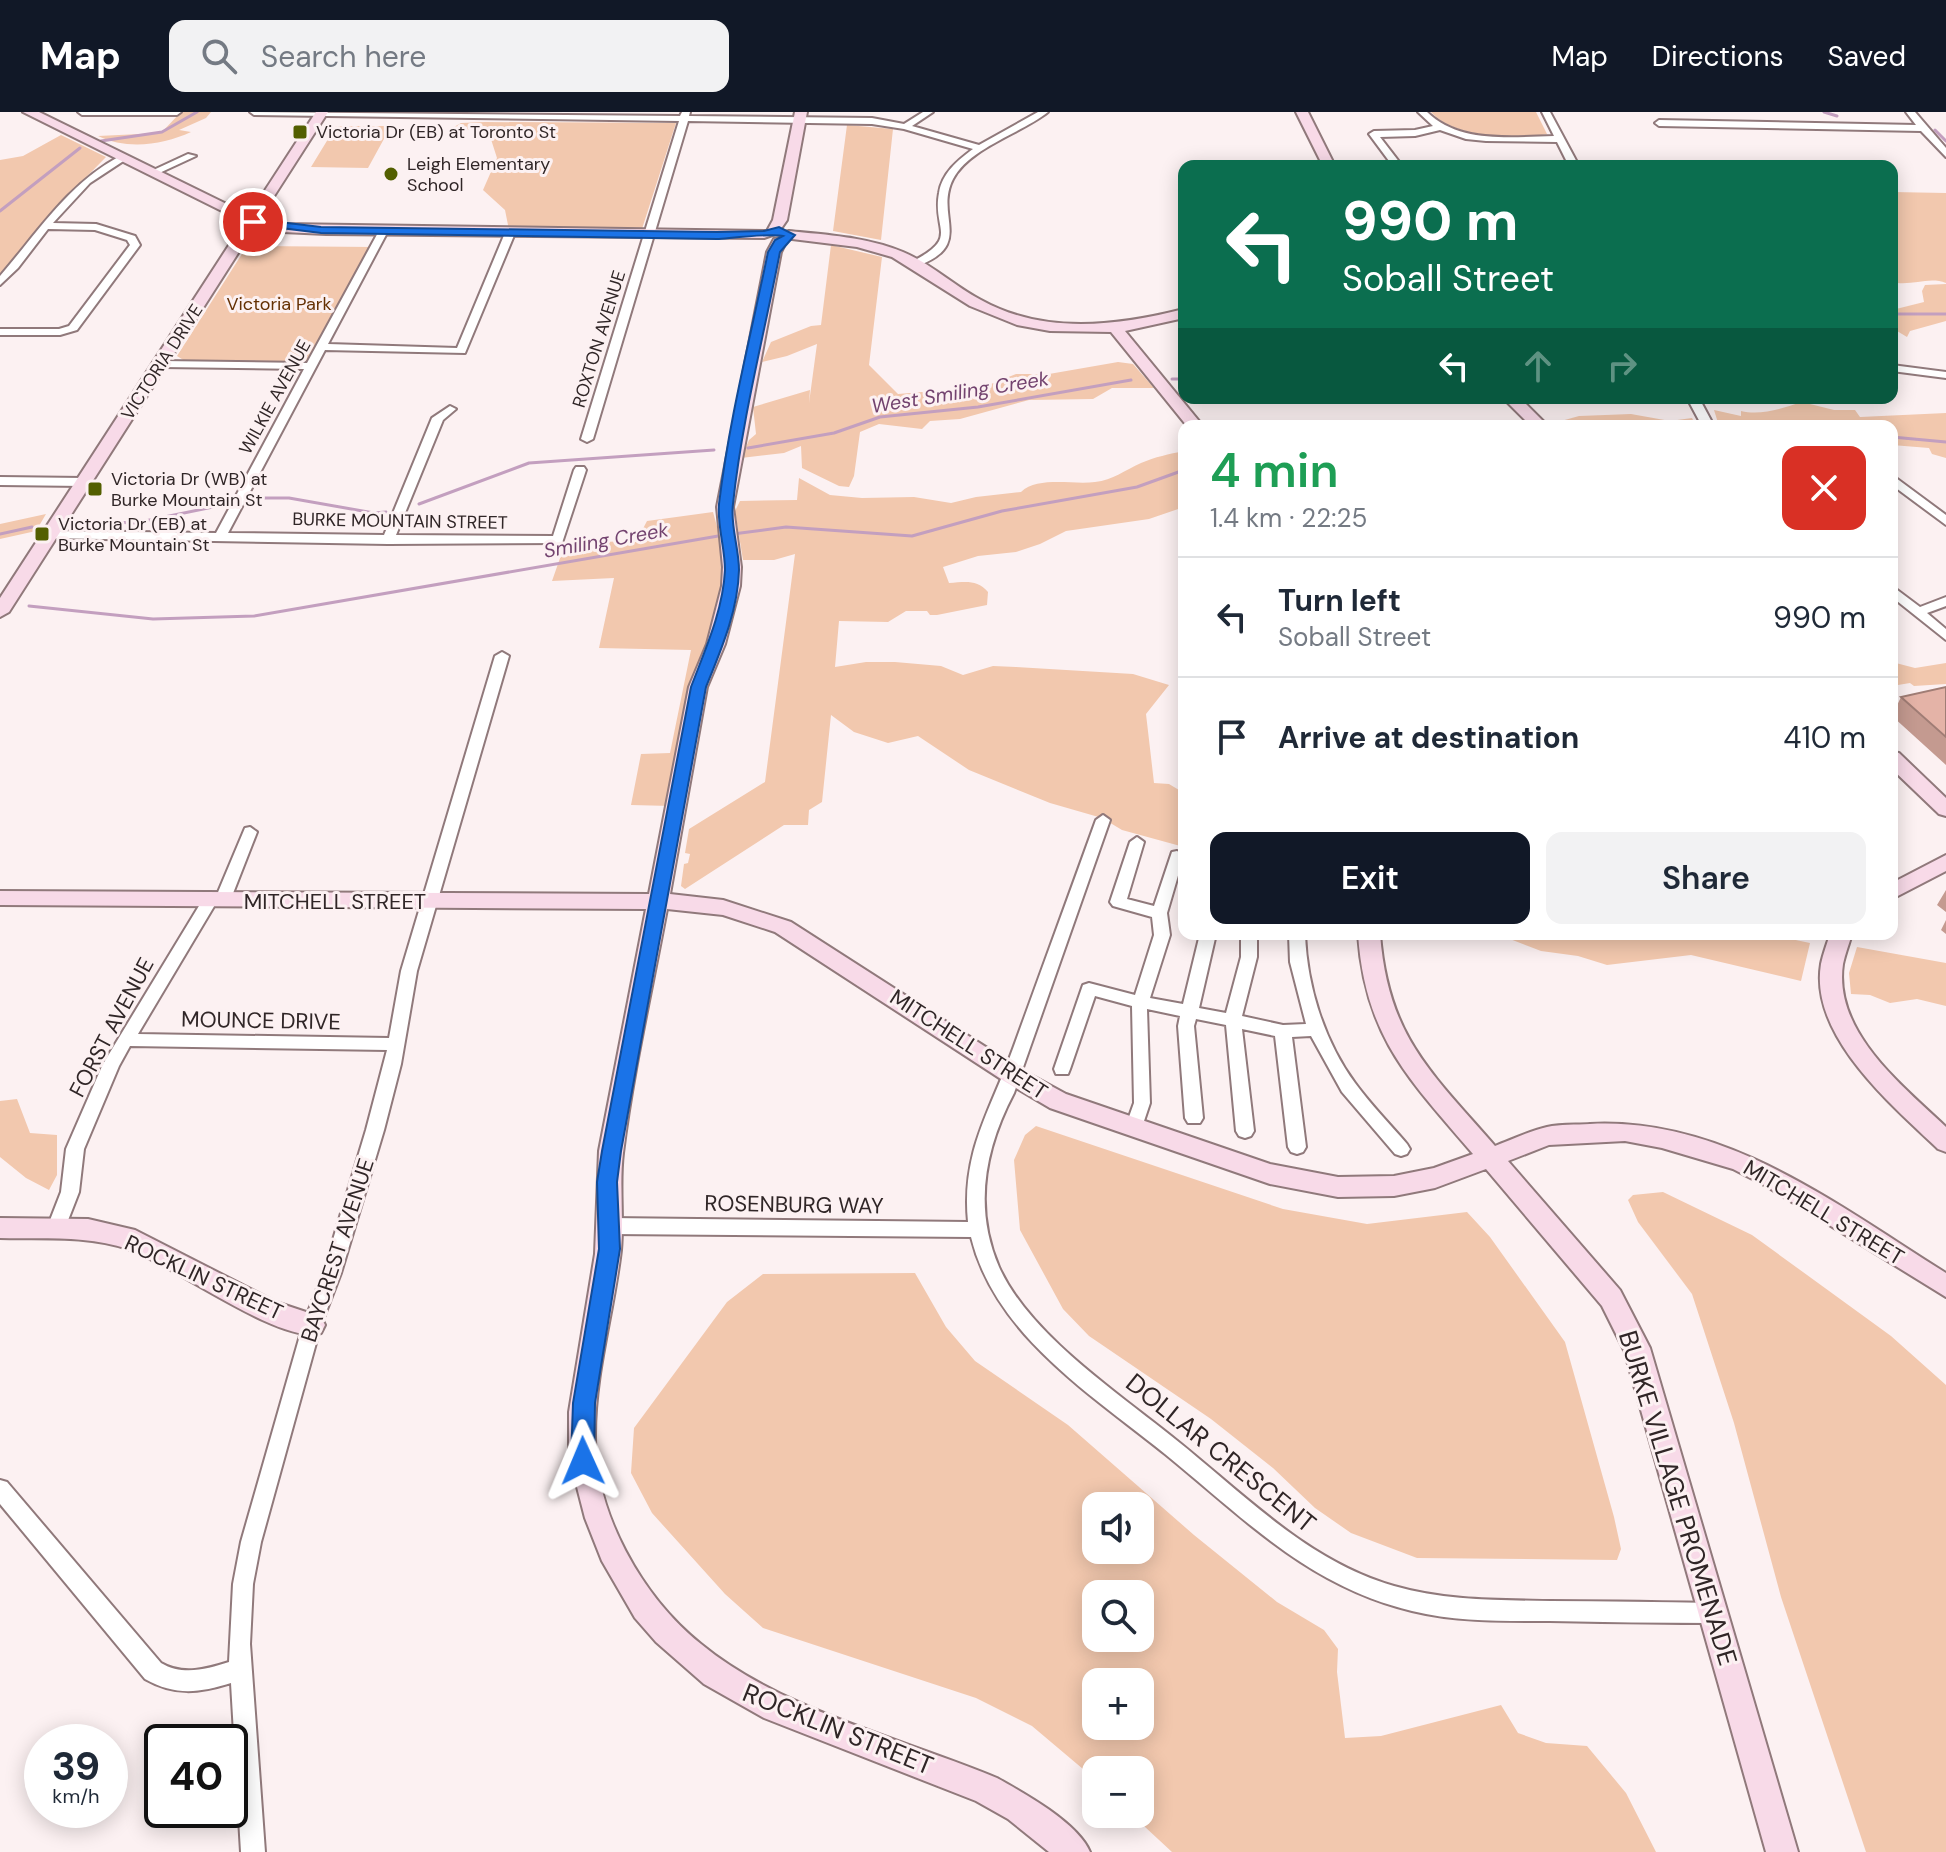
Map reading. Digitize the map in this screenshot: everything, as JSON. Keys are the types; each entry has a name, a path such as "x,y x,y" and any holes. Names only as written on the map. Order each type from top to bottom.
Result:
{"street":[{"path":"29,112 253,222 297,229 807,237 871,245 917,263 978,305 1049,325 1114,327 1162,321 1178,315"},
{"path":"82,112 177,113"},
{"path":"254,112 800,116 875,121 982,149"},
{"path":"905,127 929,112"},
{"path":"917,263 937,254 945,244 944,193 947,179 982,149 1044,112"},
{"path":"1290,112 1314,160"},
{"path":"1302,112 1326,160"},
{"path":"1422,112 1441,127 1486,138 1560,139"},
{"path":"1546,112 1571,160"},
{"path":"1784,112 1794,126"},
{"path":"1910,112 1946,154"},
{"name":"VICTORIA DRIVE","path":"0,612 321,113"},
{"name":"ROXTON AVENUE","path":"587,439 685,115"},
{"name":"ROCKLIN STREET","path":"800,116 725,507 731,586 721,630 698,687 609,1167 609,1249 581,1432 583,1461 589,1490 614,1556 633,1593 671,1639 700,1664 735,1687 775,1707 986,1789 1019,1808 1074,1852"},
{"path":"1659,123 1924,128"},
{"path":"1393,160 1374,134 1415,133 1441,127"},
{"path":"152,173 191,156"},
{"path":"0,282 46,226 99,170 123,158"},
{"path":"0,332 60,332 73,328 135,245 131,238 104,228 46,226"},
{"name":"WILKIE AVENUE","path":"220,537 383,231"},
{"path":"322,347 461,351 510,233"},
{"path":"1114,327 1190,420"},
{"path":"162,364 312,366"},
{"path":"1898,369 1946,375"},
{"path":"1517,404 1534,420"},
{"path":"388,540 438,418 450,409"},
{"name":"BURKE MOUNTAIN STREET","path":"49,535 558,540 580,470"},
{"path":"0,481 83,482"},
{"path":"1898,484 1946,521"},
{"path":"1898,595 1946,636"},
{"path":"1918,612 1946,601"},
{"name":"BAYCREST AVENUE","path":"253,1852 240,1669 240,1617 251,1542 312,1325 332,1273 393,1064 409,971 502,656"},
{"path":"1898,764 1946,809"},
{"name":"DOLLAR CRESCENT","path":"1103,820 1012,1075 984,1134 977,1160 978,1230 997,1282 1043,1340 1285,1542 1335,1573 1384,1594 1458,1610 1713,1613"},
{"name":"FORST AVENUE","path":"56,1228 70,1192 75,1149 111,1064 216,900 250,832"},
{"path":"1137,842 1118,902 1159,913"},
{"path":"1134,1128 1142,1103 1138,1011 1162,935 1159,913 1177,856"},
{"path":"1898,889 1946,862"},
{"name":"MITCHELL STREET","path":"0,898 657,902 730,909 783,927 819,947 1012,1075 1058,1101 1270,1174 1338,1187 1377,1187 1417,1182 1548,1136 1625,1132 1702,1148 1775,1179 1946,1286"},
{"path":"1194,1118 1186,1026 1206,940"},
{"path":"1245,1131 1233,1019 1249,957 1249,940"},
{"path":"1297,940 1298,962 1316,1030 1348,1087 1401,1149"},
{"name":"BURKE VILLAGE PROMENADE","path":"1369,940 1372,974 1385,1018 1415,1070 1611,1298 1628,1326 1637,1348 1782,1852"},
{"path":"1839,940 1832,958 1831,976 1835,1003 1848,1034 1875,1072 1946,1142"},
{"path":"1062,1069 1089,989 1283,1031 1316,1030"},
{"path":"1283,1031 1297,1147"},
{"name":"MOUNCE DRIVE","path":"125,1040 395,1044"},
{"name":"ROSENBURG WAY","path":"610,1226 978,1230"},
{"name":"ROCKLIN STREET","path":"0,1228 88,1229 135,1240 268,1310 312,1325"},
{"path":"0,1489 153,1671 171,1681 192,1682 240,1669"}],"green space":[{"path":"181,112 211,112 206,118 179,130 191,132 157,143 121,143 98,136 161,133"},
{"path":"1431,112 1536,112 1547,134 1503,137 1469,132 1441,121"},
{"path":"461,123 676,123 641,232 509,230 505,210 483,190 497,158 489,133 454,127"},
{"path":"847,125 893,129 881,240 833,231"},
{"path":"336,126 391,126 368,168 311,167"},
{"path":"61,135 106,157 48,216 0,274 0,160 23,156"},
{"path":"1898,192 1946,193 1946,283 1898,282"},
{"path":"831,245 882,257 869,365 898,394 922,392 941,396 976,390 1016,374 1049,374 1118,362 1133,364 1154,388 1112,388 1093,399 1029,400 960,419 930,421 922,429 879,424 860,432 854,476 849,487 839,486 802,468 801,446 784,453 741,458 749,440 756,434 753,407 810,390 809,403 817,344 762,362 771,342 821,325"},
{"name":"Victoria Park","path":"247,246 375,247 314,364 185,361 177,356"},
{"path":"1946,284 1946,321 1910,331 1907,337 1898,332 1898,308 1924,302 1922,291 1925,285"},
{"path":"1810,404 1834,410 1855,410 1860,417 1946,413 1946,458 1932,454 1929,448 1898,445 1898,420 1717,420 1714,410 1741,416 1741,411"},
{"path":"1631,414 1664,420 1565,420 1579,416"},
{"path":"1178,452 1178,509 1149,519 1066,531 1016,552 978,556 943,567 949,583 970,582 984,588 988,592 987,605 937,615 930,615 927,611 906,611 888,622 839,621 835,667 866,662 895,662 941,666 963,675 993,666 1016,667 1133,674 1169,685 1146,714 1154,783 1169,784 1178,789 1178,845 1122,830 1102,818 1050,803 969,770 918,736 888,743 854,732 831,715 822,802 809,810 808,825 784,825 685,889 681,886 684,864 688,863 690,854 685,853 689,829 765,782 795,554 774,560 743,560 735,511 740,501 797,500 799,478 830,495 914,497 951,503 1021,492 1037,484 1101,481"},
{"path":"713,512 727,563 718,619 671,806 631,805 641,754 670,753 691,650 599,648 614,578 552,581 566,541 636,542 647,521"},
{"path":"46,514 36,531 0,539 0,524"},
{"path":"1946,663 1946,684 1914,686 1910,683 1898,685 1898,664 1915,668"},
{"path":"1513,940 1796,940 1810,943 1801,981 1691,955 1607,965 1578,956 1541,951"},
{"path":"1857,947 1946,963 1946,1006 1917,999 1890,1003 1870,995 1851,994 1849,973"},
{"path":"17,1099 30,1133 57,1135 57,1175 49,1190 26,1178 0,1157 0,1101"},
{"path":"1036,1126 1283,1209 1367,1224 1467,1212 1490,1237 1565,1342 1614,1517 1621,1549 1617,1560 1417,1558 1351,1533 1315,1508 1273,1468 1211,1419 1089,1336 1063,1309 1020,1230 1014,1160 1025,1135"},
{"path":"1663,1192 1752,1235 1891,1336 1946,1385 1946,1852 1866,1852 1781,1597 1734,1423 1692,1294 1638,1222 1628,1200 1633,1195"},
{"path":"915,1273 946,1327 975,1361 1068,1425 1145,1492 1082,1492 1082,1564 1154,1564 1154,1500 1277,1602 1324,1630 1338,1649 1337,1672 1345,1738 1381,1736 1501,1705 1518,1733 1546,1743 1587,1746 1626,1793 1656,1852 1172,1852 1146,1828 1154,1828 1154,1756 1082,1756 1082,1768 1032,1726 976,1698 763,1628 725,1594 652,1513 631,1473 634,1428 727,1302 763,1274"}],"building":[{"path":"1946,687 1946,737 1901,697"}],"waterway":[{"path":"101,141 162,132 197,112"},
{"path":"1824,112 1837,116"},
{"path":"1935,130 1946,141"},
{"path":"0,211 80,148"},
{"name":"West Smiling Creek","path":"1898,314 1946,314"},
{"name":"West Smiling Creek","path":"1172,379 1178,379"},
{"name":"West Smiling Creek","path":"748,448 834,433 880,417 978,407 1131,380"},
{"name":"Smiling Creek","path":"1898,438 1946,442"},
{"name":"West Smiling Creek","path":"419,504 529,463 714,450"},
{"name":"Smiling Creek","path":"733,534 786,527 912,536 1002,511 1137,487 1178,472"},
{"name":"West Smiling Creek","path":"257,498 289,498 374,513 386,512"},
{"name":"West Smiling Creek","path":"84,521 135,523 218,506"},
{"name":"West Smiling Creek","path":"0,534 32,527"},
{"name":"Smiling Creek","path":"29,606 153,619 254,616 724,535"}],"place":[{"name":"Victoria Dr (EB) at Toronto St","path":"300,132"},
{"name":"Leigh Elementary School","path":"391,174"},
{"name":"Victoria Dr (WB) at Burke Mountain St","path":"95,489"},
{"name":"Victoria Dr (EB) at Burke Mountain St","path":"42,534"}],"route":[{"path":"253,222 321,230 717,235 764,234 779,230 789,235 779,242 774,252 745,397 725,507 731,549 731,586 721,630 698,687 611,1151 607,1182 609,1249 584,1403 581,1432 583,1461"}]}
